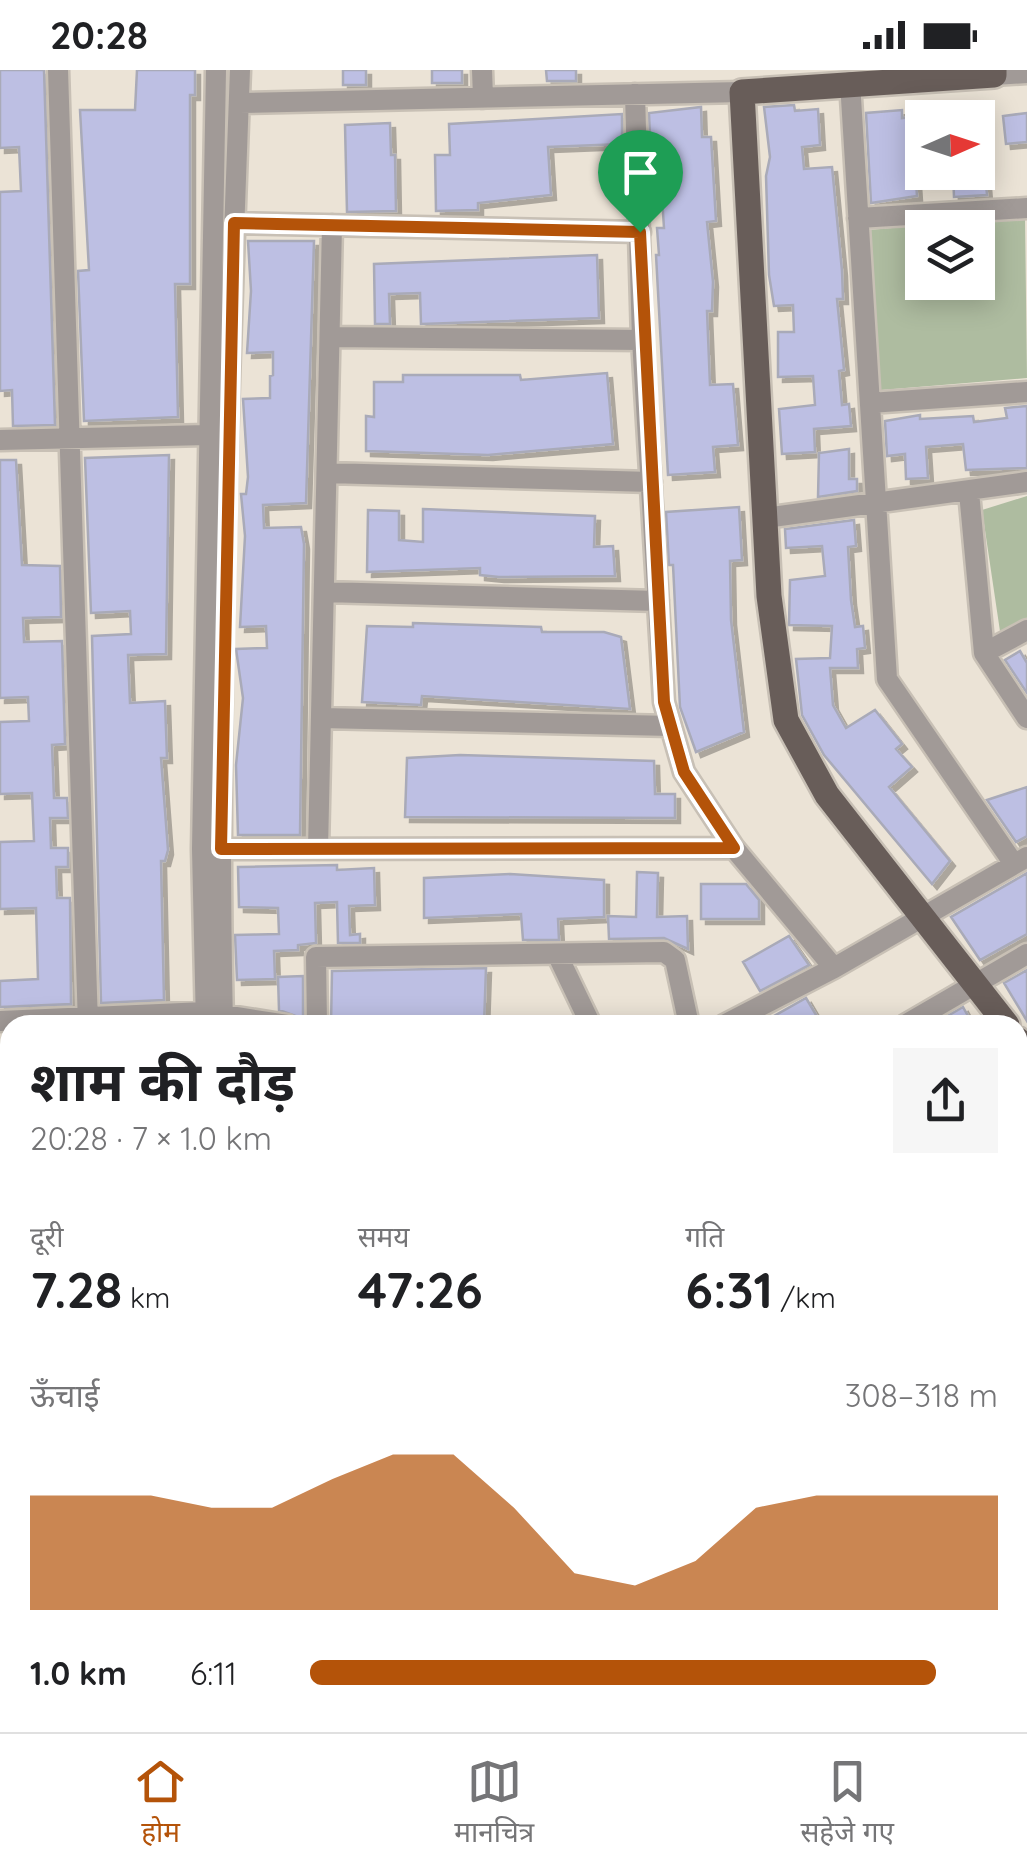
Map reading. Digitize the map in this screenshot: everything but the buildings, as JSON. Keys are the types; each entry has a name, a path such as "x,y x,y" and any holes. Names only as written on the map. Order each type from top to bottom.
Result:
{"main road":[{"path":"994,72 742,92 769,596 786,720 827,795 1000,1015"},
{"path":"977,983 1013,1015"}],"street":[{"path":"58,70 88,1015"},
{"path":"214,1015 202,850 206,434 216,70"},
{"path":"214,1015 240,70"},
{"path":"482,70 483,98"},
{"path":"994,72 1027,73"},
{"path":"743,1015 834,968 1021,860 888,679 850,82"},
{"path":"239,103 742,92"},
{"path":"635,94 642,340 664,702 684,772 734,848 834,968"},
{"path":"858,218 1027,208"},
{"path":"234,223 640,232"},
{"path":"318,849 332,225"},
{"path":"330,338 642,340"},
{"path":"870,403 1027,392"},
{"path":"0,440 206,434"},
{"path":"327,472 651,482"},
{"path":"765,518 1027,482"},
{"path":"968,492 984,653 1027,718"},
{"path":"324,592 658,601"},
{"path":"984,653 1027,630"},
{"path":"322,718 671,726"},
{"path":"221,849 734,848"},
{"path":"557,954 586,1015"},
{"path":"317,1015 316,958 557,954 670,955 675,960 686,1015"},
{"path":"922,1015 1027,954"}],"green space":[{"path":"1025,217 1027,378 881,390 868,230 905,227 905,300 995,300 995,219"},
{"path":"1027,496 1027,624 1001,638 982,510"}],"route":[{"path":"234,223 640,232 642,340 664,702 684,772 734,848 221,849 234,223"}]}
